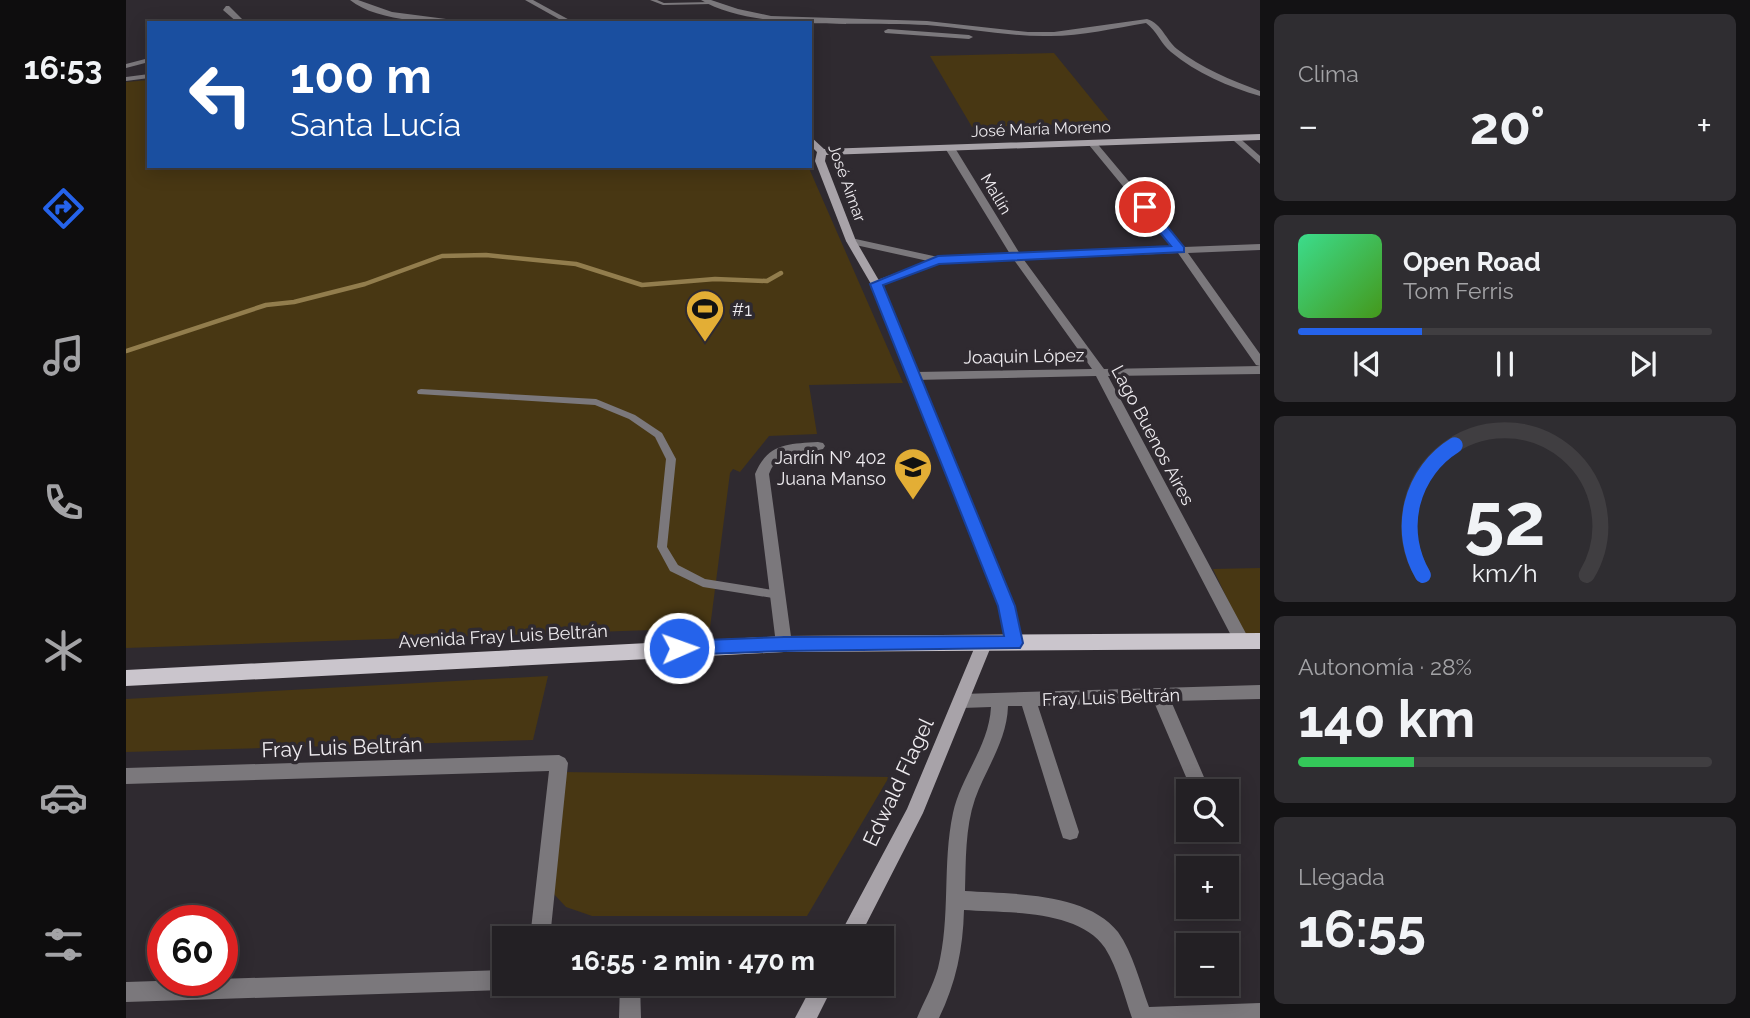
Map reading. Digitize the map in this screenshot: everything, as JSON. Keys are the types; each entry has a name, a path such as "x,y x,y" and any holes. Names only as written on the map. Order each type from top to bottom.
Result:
{"main road":[{"name":"Avenida Fray Luis Beltrán","path":"126,678 784,644 1251,641"}],"street":[{"path":"353,0 366,7 452,21"},
{"path":"528,0 568,21"},
{"path":"707,1 730,4 762,20 927,23 1038,34"},
{"path":"226,8 241,21"},
{"path":"420,21 429,19"},
{"path":"812,23 984,38 1147,21 1154,24 1175,51 1212,74 1260,94"},
{"path":"126,66 147,61"},
{"path":"126,79 147,76"},
{"name":"José María Moreno","path":"822,152 1260,137"},
{"path":"1236,138 1260,162"},
{"name":"José Aimar","path":"812,141 822,152 820,161 851,241 876,284 915,376 1006,606 1014,643"},
{"path":"1092,143 1180,250 1256,349 1260,362"},
{"name":"Mallín","path":"950,148 1016,256"},
{"path":"851,241 938,260 1260,247"},
{"name":"Lago Buenos Aires","path":"1016,256 1100,372 1251,641"},
{"path":"876,284 938,260"},
{"name":"Joaquin López","path":"915,376 1260,370"},
{"path":"784,644 762,474 766,460 778,451 818,446"},
{"name":"Edwald Flagel","path":"854,926 914,813 984,644"},
{"name":"Fray Luis Beltrán","path":"962,701 1260,692"},
{"path":"1160,696 1196,779"},
{"path":"928,1018 936,1005 950,959 956,924 956,858 963,810 998,727 1000,700"},
{"path":"1028,700 1070,832"},
{"name":"Fray Luis Beltrán","path":"126,776 559,763 541,926"},
{"path":"956,901 1064,910 1095,924 1110,938 1143,1018 1260,1013"},
{"path":"126,992 492,980"},
{"path":"630,996 630,1018"},
{"path":"806,1018 818,996"}],"lane":[{"path":"652,0 663,4 707,1"},
{"path":"421,392 596,402 632,417 659,435 671,459 662,547 674,568 702,583 779,595"}],"shaded area":[{"path":"1054,53 1111,123 972,127 930,56"},
{"path":"147,80 147,168 809,168 903,383 809,385 817,434 769,436 740,472 733,469 730,473 710,628 126,648 126,82"},
{"path":"1260,568 1260,636 1245,636 1213,569"},
{"path":"548,676 533,740 126,752 126,699"},
{"path":"562,772 889,777 807,916 592,916 566,907 551,891"}],"waterway":[{"path":"126,351 266,305 294,302 365,284 442,256 486,255 576,264 642,285 715,279 767,281 781,273"}],"place":[{"name":"#1","path":"705,343"},
{"name":"Jardín Nº 402 Juana Manso","path":"913,501"}],"route":[{"path":"679,648 784,644 1014,643 1006,606 876,284 938,260 1180,250 1145,207"}]}
